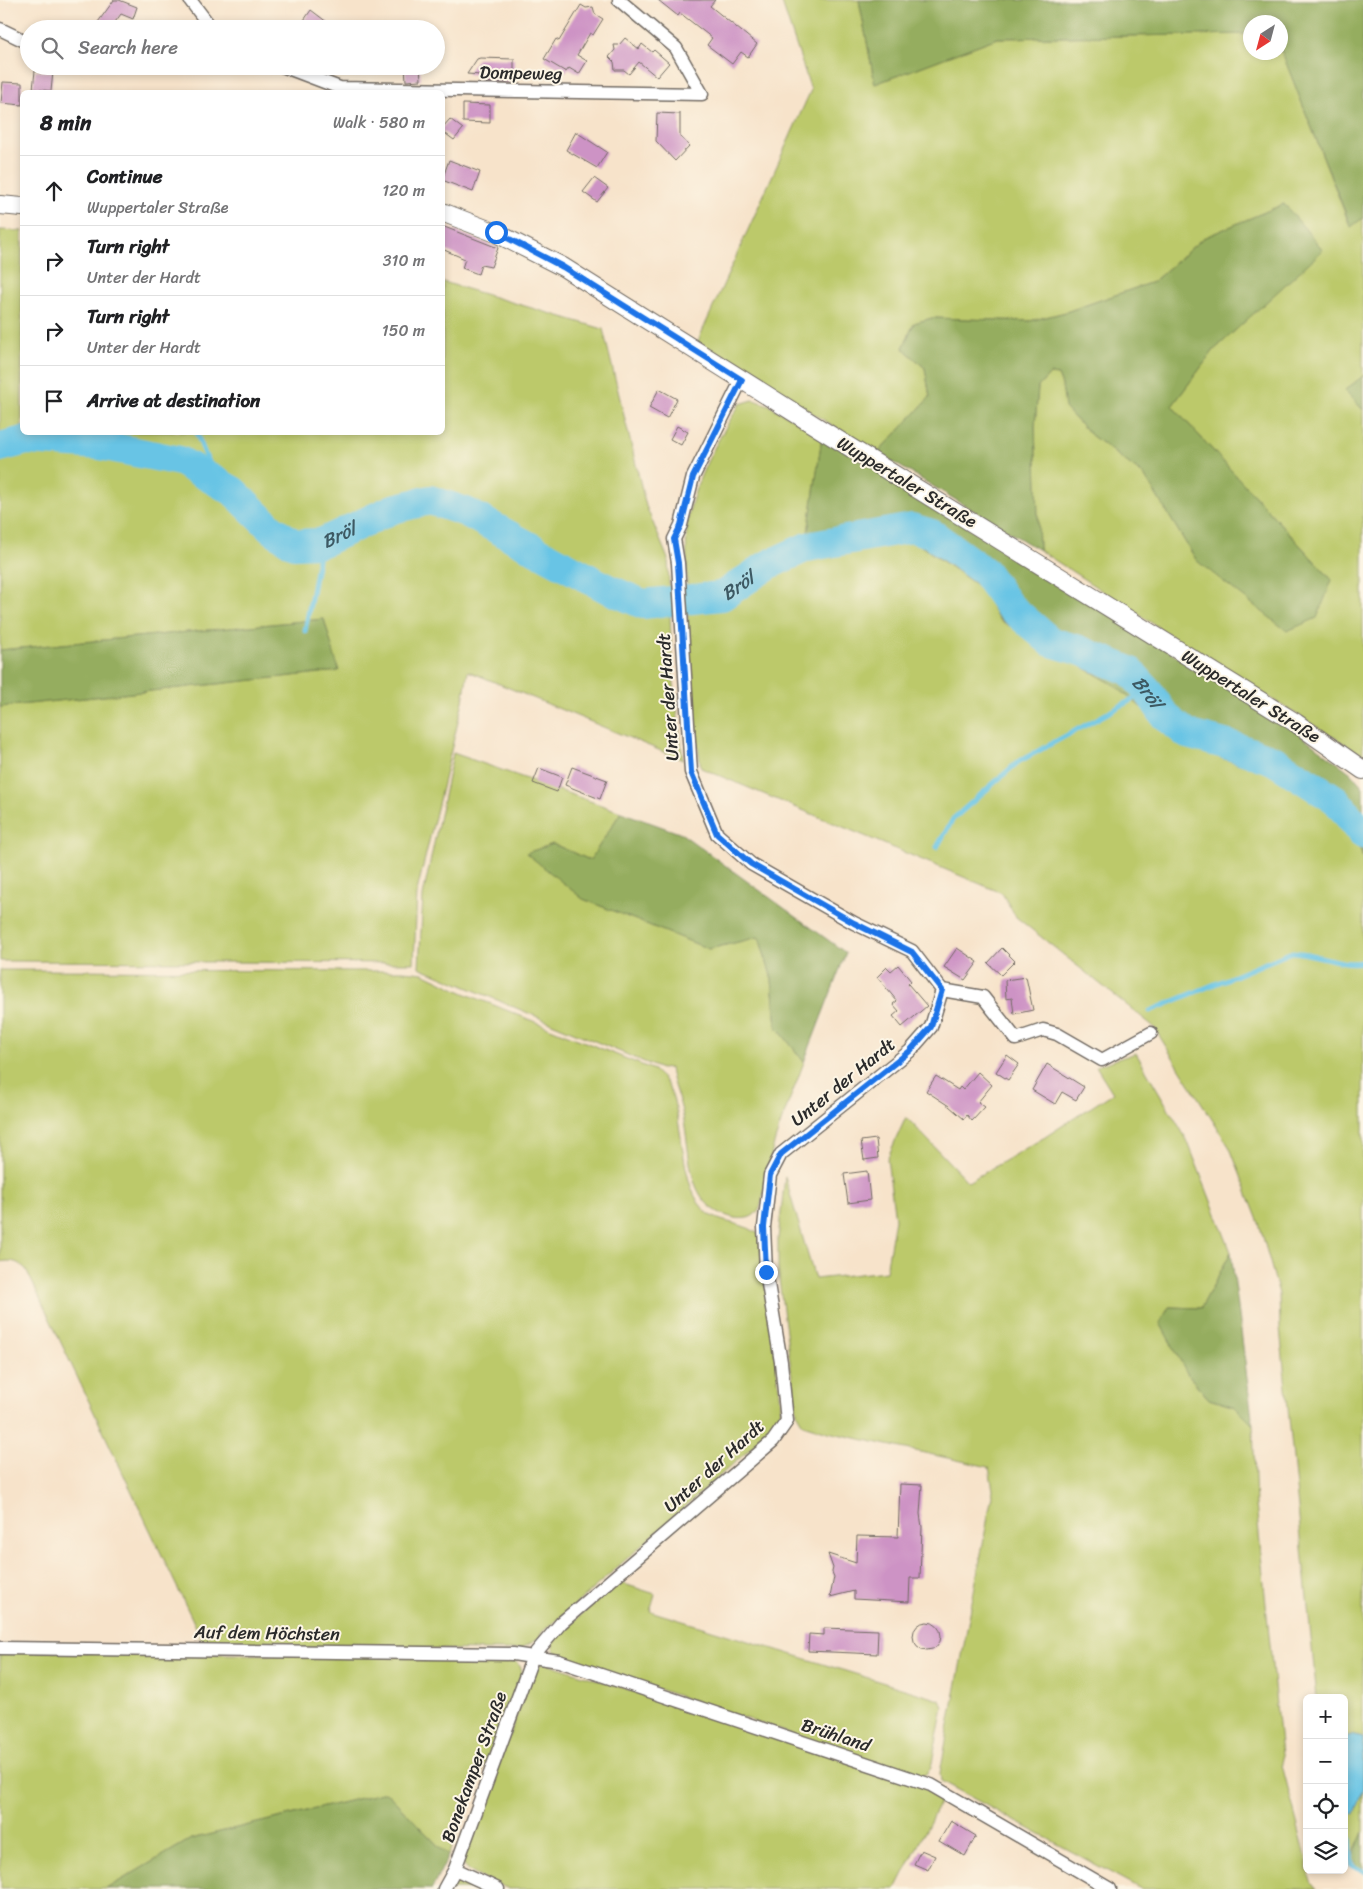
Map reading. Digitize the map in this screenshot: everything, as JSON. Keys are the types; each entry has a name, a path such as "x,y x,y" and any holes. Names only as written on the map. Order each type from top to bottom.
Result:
{"main road":[{"path":"0,205 20,207"},
{"name":"Wuppertaler Straße","path":"445,213 496,232 563,267 1296,723 1363,770"}],"street":[{"path":"190,0 205,20"},
{"name":"Dompeweg","path":"445,91 702,94 676,48 619,0"},
{"path":"0,29 20,39"},
{"name":"Dompeweg","path":"304,75 340,90"},
{"name":"Unter der Hardt","path":"533,1656 560,1623 773,1441 787,1421 781,1362 766,1272 764,1227 770,1175 781,1154 910,1051 931,1027 942,990 912,952 854,923 751,864 717,834 691,772 682,656 678,563 674,539 681,525 693,477 742,380"},
{"path":"942,990 983,997 1016,1039 1043,1030 1057,1034 1102,1060 1151,1033"},
{"name":"Auf dem Höchsten","path":"0,1648 514,1654 533,1656"},
{"name":"Bonekamper Straße","path":"444,1889 455,1869 533,1656"},
{"name":"Brühland","path":"533,1656 559,1661 931,1785 1110,1889"},
{"path":"455,1869 498,1889"}],"green space":[{"path":"781,0 859,0 875,84 997,38 1243,34 1243,60 1285,60 1350,226 1363,218 1363,376 1346,390 1363,410 1363,755 1229,673 1039,550 1035,426 1038,387 1050,374 1058,375 1062,385 1066,409 1091,435 1144,475 1197,561 1332,580 1172,406 1214,350 1322,249 1284,204 1203,238 1153,282 1066,312 1030,321 932,318 914,323 903,348 925,368 930,397 878,453 697,343 811,90"},
{"path":"859,0 1363,0 1363,218 1351,227 1285,60 1288,60 1288,15 1243,15 1243,34 997,38 875,84"},
{"path":"1284,204 1323,250 1214,350 1172,406 1332,580 1317,618 1287,631 1197,561 1144,475 1091,435 1065,408 1062,385 1058,375 1050,374 1038,387 1035,426 1039,550 878,453 930,397 925,368 903,348 914,323 932,318 1030,321 1066,312 1153,282 1203,238"},
{"path":"0,230 20,231 20,435 445,435 445,283 603,329 646,506 668,559 672,668 683,760 468,671 463,701 417,891 414,963 0,961 0,707 338,671 324,619 0,650"},
{"path":"1363,376 1363,410 1345,390"},
{"path":"753,400 769,405 822,437 807,540 832,557 871,544 914,541 981,588 999,620 1113,684 1165,727 1218,757 1288,779 1354,826 1363,859 1363,1832 1352,1858 1348,1841 1348,1694 1317,1694 1280,1328 1279,1294 1259,1223 1230,1148 1153,1026 1016,917 1002,893 701,768 694,719 688,645 687,524 696,488 702,473 740,404"},
{"path":"822,437 1285,723 1351,773 1363,787 1363,859 1354,826 1288,779 1218,757 1165,727 1113,684 999,619 981,588 914,541 871,544 832,557 817,554 807,540"},
{"path":"324,619 339,671 0,707 0,650"},
{"path":"453,753 621,812 590,860 553,844 527,853 583,899 709,949 759,937 772,979 776,1026 804,1062 775,1140 761,1203 754,1215 746,1218 735,1218 718,1212 707,1203 699,1191 693,1178 683,1116 670,1068 661,1069 419,967 423,896"},
{"path":"621,812 682,834 846,953 804,1062 776,1026 772,979 759,937 709,949 583,899 526,853 553,844 590,860"},
{"path":"0,970 403,971 423,973 464,993 654,1070 665,1081 672,1095 677,1112 686,1170 691,1188 699,1203 713,1217 759,1234 781,1401 780,1417 770,1431 567,1612 542,1632 539,1638 522,1648 510,1650 206,1648 26,1269 14,1262 0,1262"},
{"path":"1136,1053 1187,1140 1231,1252 1201,1308 1169,1307 1188,1375 1209,1399 1235,1407 1253,1425 1256,1504 1282,1765 1303,1846 1303,1874 1310,1874 1312,1882 1317,1889 1141,1889 941,1781 940,1773 993,1490 989,1467 828,1432 803,1424 797,1414 778,1272 778,1239 785,1177 815,1279 886,1271 895,1219 887,1159 906,1117 968,1182 1045,1137 1113,1093 1096,1066"},
{"path":"1231,1252 1253,1425 1235,1407 1209,1399 1188,1375 1160,1323 1169,1307 1201,1308"},
{"path":"618,1582 655,1594 650,1611 940,1700 943,1707 931,1768 926,1774 919,1777 563,1657 555,1652 552,1644 556,1637"},
{"path":"0,1651 512,1658 520,1666 522,1672 448,1856 386,1792 191,1839 106,1889 0,1889"},
{"path":"546,1663 908,1781 943,1796 896,1889 509,1889 476,1875 462,1861 533,1672 540,1665"},
{"path":"386,1792 448,1856 432,1889 106,1889 191,1839"},
{"path":"1363,1832 1363,1873 1352,1858"},
{"path":"456,1875 487,1889 449,1889"}],"water":[{"path":"1355,1735 1363,1737 1363,1790 1355,1814 1348,1813 1348,1737"}],"building":[{"path":"114,0 137,7 133,19 121,14 117,20 100,20"},
{"path":"658,0 715,0 710,6 757,44 748,57 741,52 732,64 707,45 712,38 680,13 678,16"},
{"path":"581,5 586,8 593,7 595,14 603,19 593,35 590,33 577,55 587,61 579,74 569,68 566,72 544,59 556,39 559,41"},
{"path":"311,10 324,20 304,20"},
{"path":"625,38 639,49 642,44 652,52 654,50 669,63 657,77 639,62 629,74 624,70 615,70 614,62 609,57 615,50 614,45 619,45"},
{"path":"477,59 514,59 514,83 481,82 481,75 467,74"},
{"path":"35,75 53,75 51,90 33,89"},
{"path":"406,75 421,75 421,80 406,81"},
{"path":"3,82 22,83 20,105 1,103"},
{"path":"463,104 490,105 490,123 463,122"},
{"path":"657,113 680,114 680,136 689,146 675,161 656,141"},
{"path":"450,119 463,129 454,140 445,133 445,125"},
{"path":"576,132 607,152 597,168 566,150"},
{"path":"449,160 480,172 473,192 445,181 445,171"},
{"path":"594,178 608,188 597,202 583,192"},
{"path":"445,227 498,248 491,267 481,265 478,274 462,268 465,259 445,250"},
{"path":"659,389 677,399 667,418 649,408"},
{"path":"677,426 688,432 681,445 670,439"},
{"path":"572,767 607,780 600,799 565,785"},
{"path":"539,768 562,777 557,792 533,783"},
{"path":"957,948 978,962 965,980 944,967"},
{"path":"1002,948 1015,961 1001,975 988,963"},
{"path":"898,965 911,981 908,984 927,1006 902,1027 893,1016 899,1011 893,1004 897,1001 877,977 887,967 891,971"},
{"path":"1026,977 1033,1010 1014,1014 1012,998 1006,999 1005,980"},
{"path":"1007,1055 1019,1064 1008,1080 996,1072"},
{"path":"1047,1064 1084,1087 1076,1100 1062,1092 1055,1104 1032,1090"},
{"path":"978,1072 992,1085 978,1102 985,1107 972,1121 967,1115 964,1119 949,1106 926,1091 936,1076 958,1090 960,1087 963,1090"},
{"path":"876,1139 878,1158 864,1160 861,1141"},
{"path":"867,1171 870,1200 848,1203 844,1174"},
{"path":"900,1484 922,1485 920,1578 910,1578 909,1602 854,1599 854,1591 830,1597 834,1577 828,1554 856,1563 857,1536 898,1537"},
{"path":"927,1622 937,1626 941,1636 937,1646 927,1650 917,1646 913,1636 917,1626"},
{"path":"824,1628 878,1630 877,1654 808,1651 809,1634 824,1635"},
{"path":"951,1821 976,1836 965,1856 939,1841"},
{"path":"921,1850 935,1856 928,1870 914,1864"}],"waterway":[{"path":"197,435 216,481"},
{"name":"Bröl","path":"0,447 27,440 100,445 180,461 233,491 272,529 294,544 321,543 393,509 430,500 466,512 606,588 643,604 722,596 768,565 807,547 912,528 932,534 985,572 1009,606 1051,642 1079,650 1130,671 1148,691 1165,716 1187,734 1232,746 1273,760 1336,800 1363,834"},
{"path":"305,631 321,543"},
{"path":"937,847 953,819 1018,762 1148,691"},
{"path":"1150,1011 1292,952 1337,961 1363,962"},
{"path":"1348,1837 1350,1839 1352,1864 1363,1872"}],"route":[{"path":"496,232 563,267 742,380 693,477 681,525 674,539 678,563 682,656 691,772 717,834 751,864 854,923 912,952 942,990 931,1027 910,1051 781,1154 770,1175 764,1227 766,1272"}]}
